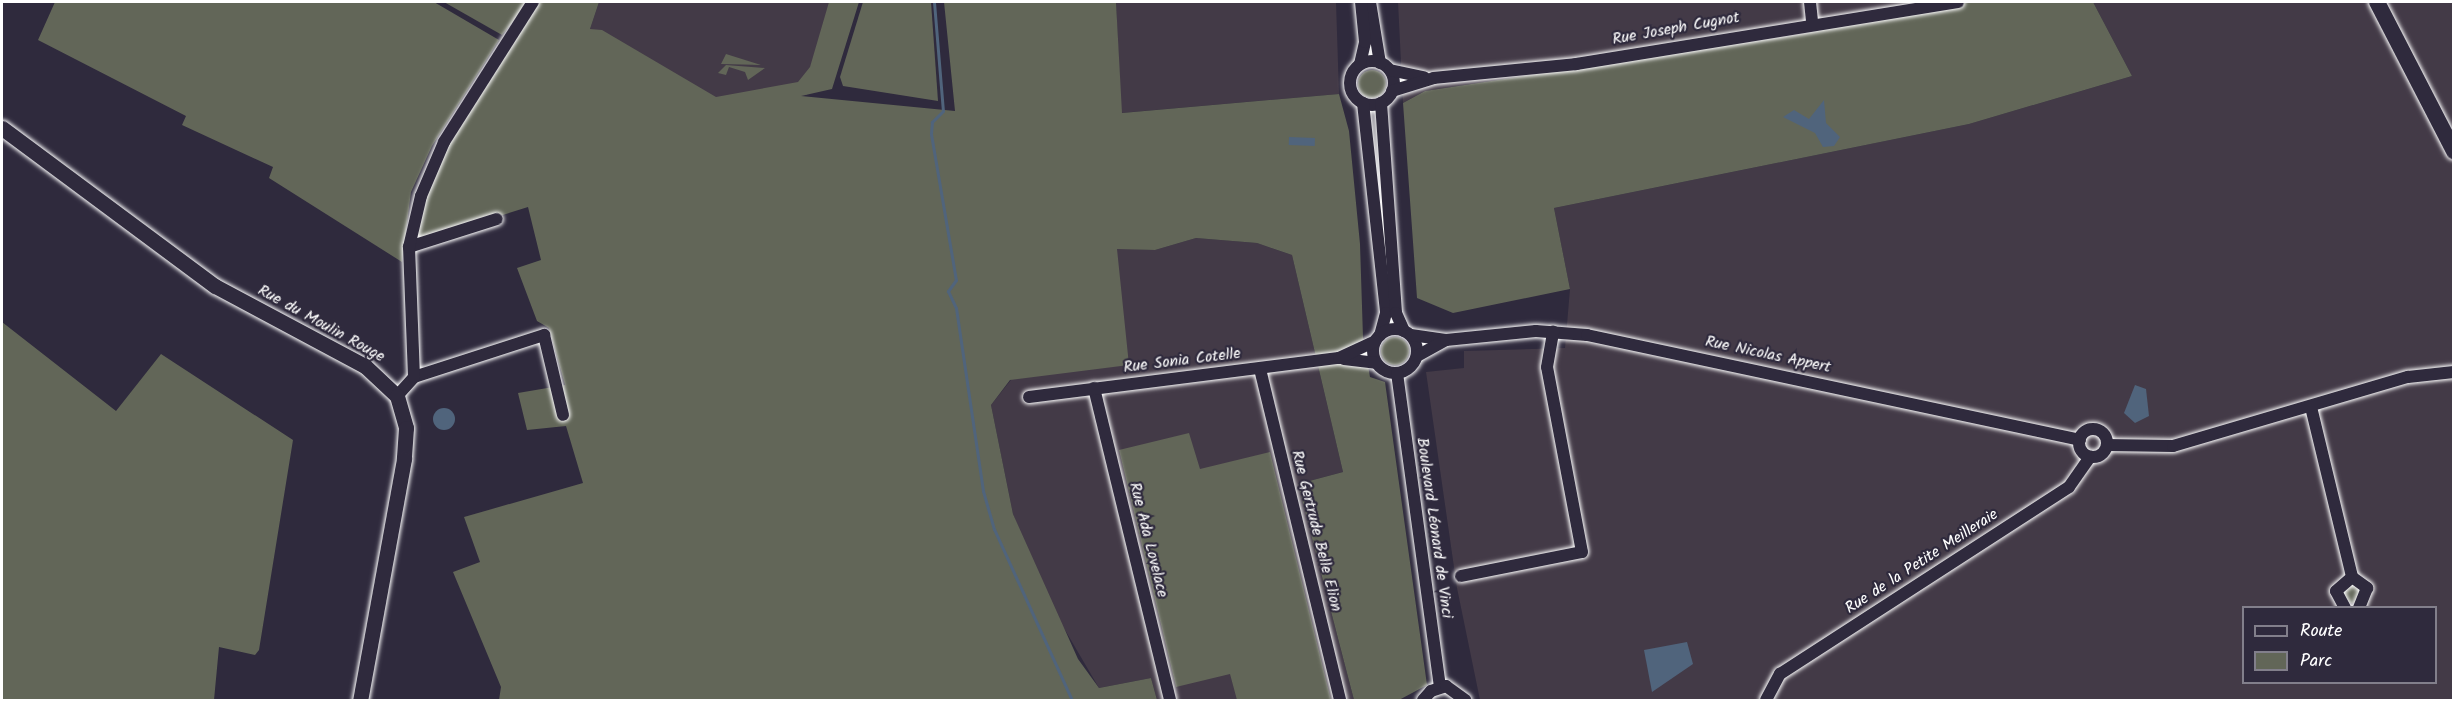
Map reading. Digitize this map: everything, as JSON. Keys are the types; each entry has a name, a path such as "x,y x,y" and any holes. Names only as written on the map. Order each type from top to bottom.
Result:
{"main road":[{"path":"2377,2 2454,151"}],"street":[{"path":"414,377 409,247 421,196 444,142 533,2"},
{"path":"1361,2 1365,42 1360,64 1349,83 1363,103 1386,313 1377,338 1376,363"},
{"path":"1370,2 1392,91 1381,103 1396,313 1417,356"},
{"path":"1810,2 1812,22"},
{"name":"Rue Joseph Cugnot","path":"1392,91 1434,78 1576,64 1812,22 1958,2"},
{"path":"1360,64 1385,66"},
{"name":"Rue Joseph Cugnot","path":"1385,66 1434,78"},
{"path":"1363,103 1381,103"},
{"name":"Rue du Moulin Rouge","path":"2,128 215,286 365,366 397,396"},
{"path":"409,247 497,219"},
{"path":"1461,576 1582,552 1546,367 1553,332"},
{"name":"Rue Nicolas Appert","path":"1446,340 1553,332 1725,362 2080,440"},
{"path":"1340,358 1377,338 1407,333 1446,340"},
{"path":"360,700 404,459 404,416 397,396 414,377 544,335 563,415"},
{"path":"1340,358 1376,363 1397,373 1410,368 1417,356 1446,340"},
{"name":"Rue Sonia Cotelle","path":"1029,397 1340,358"},
{"name":"Rue Gertrude Belle Elion","path":"1260,369 1340,700"},
{"path":"2107,445 2173,446 2408,377 2454,372"},
{"name":"Boulevard Léonard de Vinci","path":"1397,373 1440,687"},
{"name":"Rue Ada Lovelace","path":"1094,388 1170,700"},
{"path":"2311,407 2352,578 2367,588 2361,606"},
{"path":"2098,430 2107,445 2101,455 2090,457 2080,440 2085,432 2098,430"},
{"name":"Rue de la Petite Meilleraie","path":"1767,696 1780,674 2069,486 2090,457"},
{"path":"2344,606 2336,591 2352,578"},
{"path":"1423,700 1440,687 1452,688 1465,700"}],"shaded area":[{"path":"599,2 835,2 807,95 715,103 590,29"},
{"path":"1116,2 1336,2 1339,94 1121,113"},
{"path":"1398,2 1971,2 1796,35 1425,91 1403,103"},
{"path":"2093,2 2453,2 2454,147 2448,151 2454,163 2453,700 1480,700 1457,588 1426,372 1464,368 1464,351 1565,348 1570,289 1554,208 1969,124 2132,76"},
{"path":"1196,238 1257,243 1292,255 1343,472 1298,484 1354,700 1157,700 1151,678 1099,688 1044,594 1013,514 991,405 1116,248 1155,250"}],"green space":[{"path":"55,2 434,2 499,40 432,146 411,192 402,262 269,178 273,167 182,125 186,116 38,40"},
{"path":"444,2 529,2 502,35"},
{"path":"536,2 599,2 590,29 602,30 716,97 798,82 810,67 829,2 859,2 832,89 801,96 955,111 944,2 1116,2 1122,113 1339,94 1349,131 1360,244 1363,337 1370,377 1385,382 1427,685 1399,700 1354,700 1298,484 1343,472 1292,255 1257,243 1196,238 1155,250 1117,249 1129,365 1010,380 991,405 1013,514 1078,659 1099,688 1151,678 1157,700 499,700 501,687 453,572 480,562 464,517 583,483 566,426 527,430 518,393 565,385 549,328 537,321 517,268 541,260 528,207 416,242 424,199 448,142"},
{"path":"863,2 931,2 938,101 843,86 840,77"},
{"path":"1971,2 2093,2 2132,76 1969,124 1554,208 1570,289 1453,313 1417,298 1403,103 1425,91 1796,35"},
{"path":"726,54 761,65 721,64"},
{"path":"726,65 765,68 748,80 745,72 729,67 726,75 718,73"},
{"path":"1372,70 1382,74 1386,84 1382,94 1372,98 1362,94 1358,84 1362,74"},
{"path":"2,322 116,411 161,354 293,440 259,650 255,655 219,647 214,700 2,700"},
{"path":"1395,337 1405,341 1409,351 1405,361 1395,365 1385,361 1381,351 1385,341"},
{"path":"1189,433 1200,469 1270,452 1331,700 1237,700 1230,674 1176,687 1119,450"},
{"path":"2352,585 2358,588 2361,594 2358,600 2352,603 2346,600 2343,594 2346,588"}],"water":[{"path":"1824,100 1826,123 1840,137 1834,146 1823,147 1815,133 1783,117 1794,110 1809,119"},
{"path":"1289,137 1315,138 1315,146 1289,145"},
{"path":"2135,385 2146,389 2149,416 2135,423 2124,413"},
{"path":"444,408 454,415 455,419 448,429 444,430 434,423 433,419 440,409"},
{"path":"1687,642 1693,664 1652,692 1644,650"}],"waterway":[{"path":"934,2 943,111 932,122 931,134 956,280 948,291 956,308 983,491 994,529 1072,700"}]}
